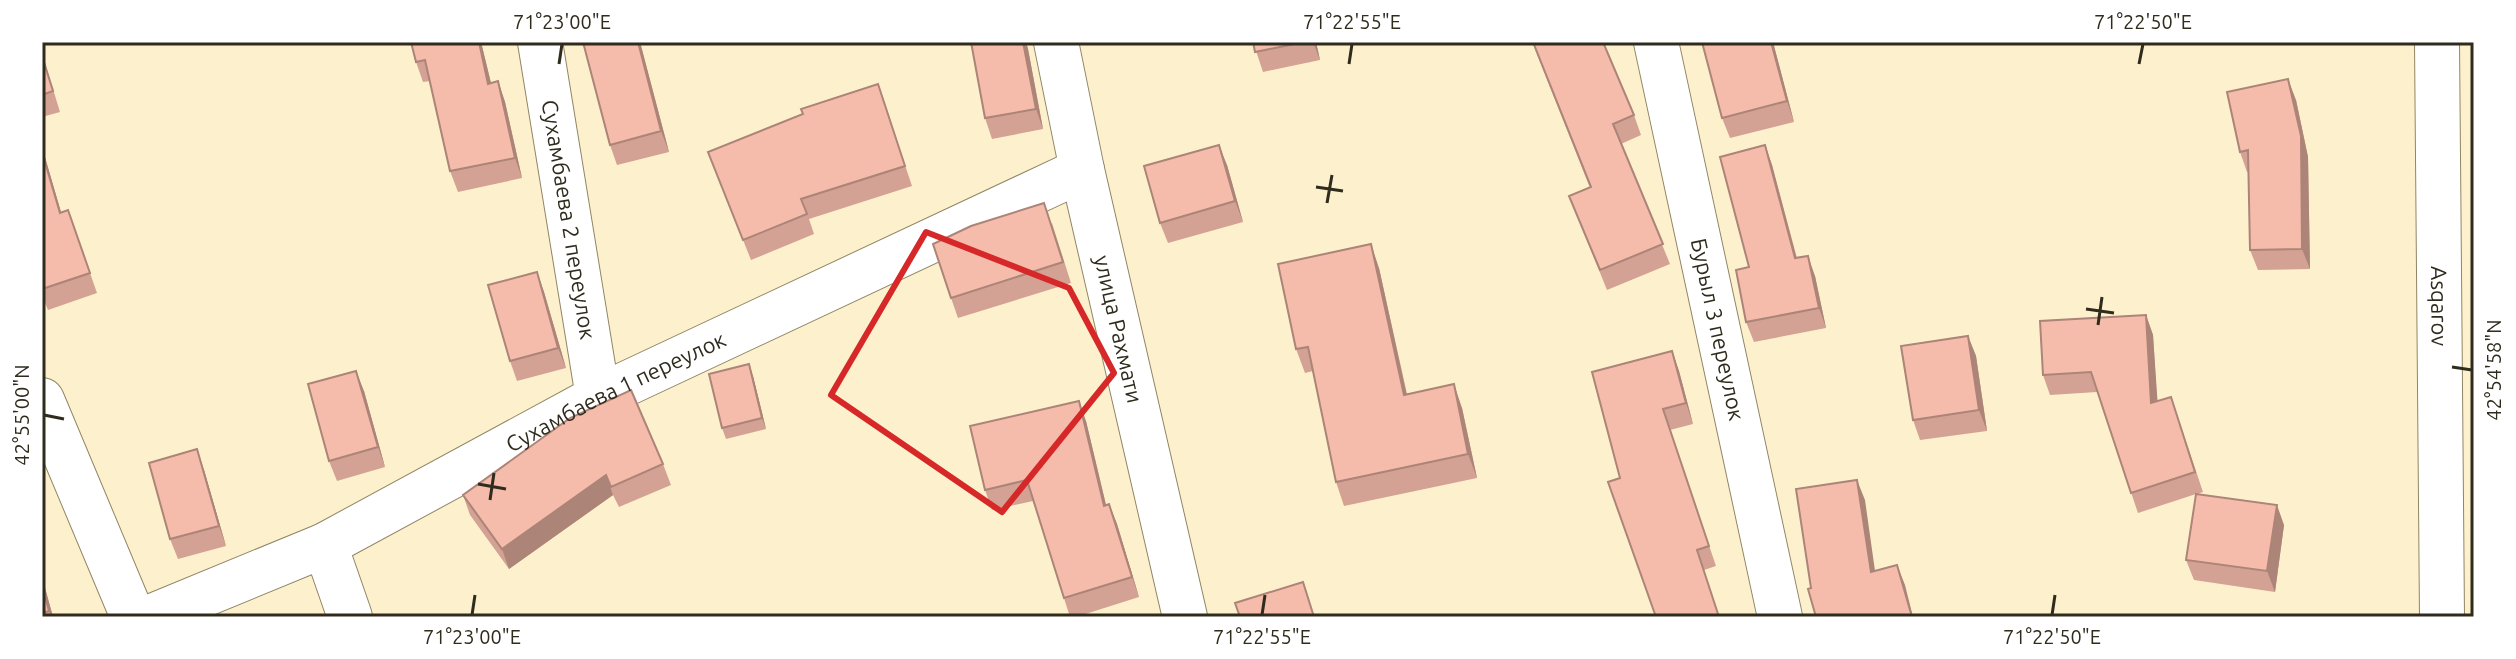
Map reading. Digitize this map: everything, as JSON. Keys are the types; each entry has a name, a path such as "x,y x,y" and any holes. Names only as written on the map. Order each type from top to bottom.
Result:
{"street":[{"name":"Сухамбаева 2 переулок","path":"540,42 598,397"},
{"name":"улица Рахмати","path":"1056,42 1082,170 1185,617"},
{"name":"Бурыл 3 переулок","path":"1656,42 1780,617"},
{"name":"Asqarov","path":"2437,42 2442,617"},
{"name":"Сухамбаева 1 переулок","path":"150,617 325,545 598,397 1082,170"},
{"path":"42,400 133,617"},
{"path":"325,545 350,617"}],"highlighted area":[{"path":"926,232 1069,288 1114,373 1002,512 831,395"}],"building":[{"path":"411,42 479,42 488,84 498,81 515,158 450,171 425,60 416,62"},
{"path":"583,42 638,42 661,131 610,145"},
{"path":"971,42 1023,42 1036,109 985,118"},
{"path":"1253,42 1304,42 1255,52"},
{"path":"1533,42 1603,42 1634,115 1613,124 1663,244 1600,270 1569,196 1591,187"},
{"path":"1702,42 1771,42 1787,101 1722,118"},
{"path":"42,56 53,91 42,95"},
{"path":"2288,79 2301,136 2302,249 2250,250 2248,150 2240,152 2227,92"},
{"path":"878,84 905,166 801,199 807,214 743,240 708,152 803,114 801,109"},
{"path":"1219,145 1235,201 1160,223 1144,166"},
{"path":"1765,145 1795,258 1808,256 1819,308 1746,322 1736,270 1749,267 1720,157"},
{"path":"42,152 60,213 68,210 90,273 42,289"},
{"path":"1044,203 1063,262 951,298 933,244 971,226"},
{"path":"1371,244 1404,395 1454,384 1468,454 1336,482 1308,347 1296,349 1278,264"},
{"path":"537,272 558,348 510,361 488,285"},
{"path":"2146,315 2151,403 2171,397 2195,472 2131,493 2091,372 2043,375 2040,321"},
{"path":"1968,336 1979,410 1913,420 1901,346"},
{"path":"1672,351 1686,403 1663,409 1709,546 1697,550 1719,617 1656,617 1608,482 1620,478 1592,372"},
{"path":"749,364 762,418 722,428 709,374"},
{"path":"356,371 378,447 329,461 308,384"},
{"path":"631,390 663,464 611,487 606,475 502,549 463,495 570,418"},
{"path":"1079,401 1104,506 1109,504 1132,577 1064,598 1027,480 985,490 970,426"},
{"path":"197,449 219,526 170,539 149,463"},
{"path":"1857,480 1871,572 1897,565 1912,617 1816,617 1808,589 1811,588 1796,489"},
{"path":"2196,494 2277,505 2267,571 2186,560"},
{"path":"1303,582 1314,617 1240,617 1235,603"},
{"path":"42,585 49,611 42,613"}]}
